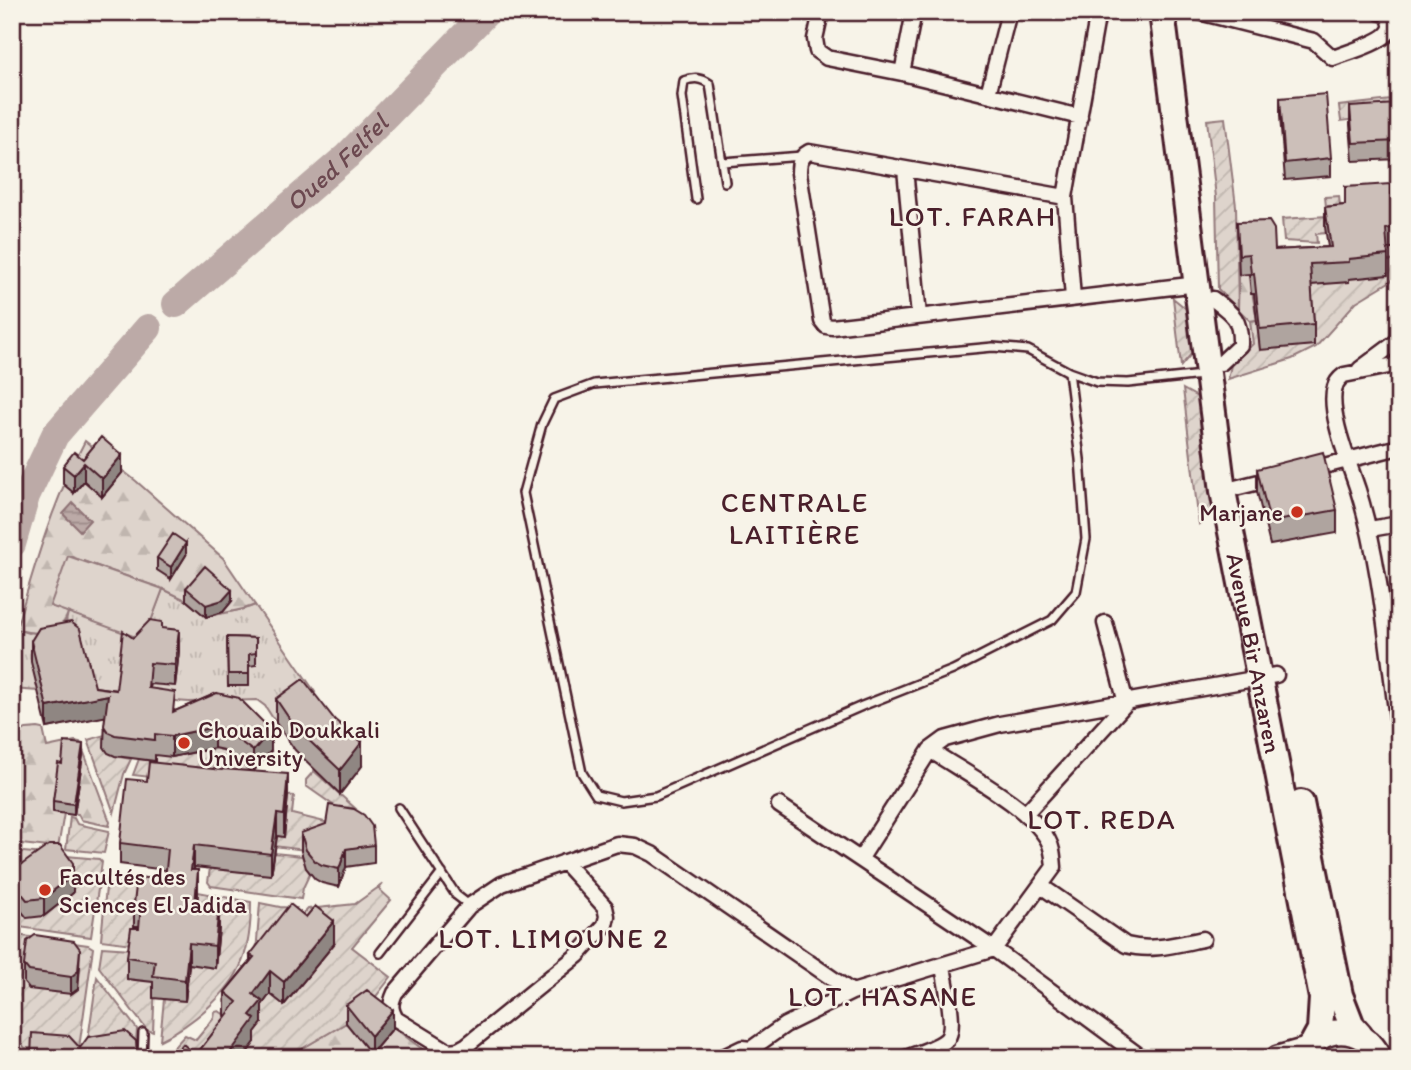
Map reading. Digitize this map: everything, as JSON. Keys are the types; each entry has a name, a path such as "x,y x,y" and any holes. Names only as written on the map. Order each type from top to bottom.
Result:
{"highway":[{"name":"Avenue Bir Anzaren","path":"1161,12 1206,291"},
{"name":"Avenue Bir Anzaren","path":"1179,12 1206,291 1230,489 1268,677 1340,995 1352,1026 1370,1045"},
{"name":"Avenue Bir Anzaren","path":"1268,677 1322,998 1320,1030 1307,1050"}],"main road":[{"path":"1278,1058 1307,1050 1332,1032 1346,1031 1370,1045 1399,1049"}],"street":[{"path":"821,12 815,39 817,51 827,58 902,73 1080,117"},
{"path":"902,73 914,12"},
{"path":"988,94 1009,12"},
{"path":"1073,298 1065,197 1098,12"},
{"path":"1199,12 1314,41 1333,58 1382,38 1390,30 1391,21 1386,14 1379,12"},
{"path":"1065,197 809,152 802,156 799,173 822,321 826,326 832,327 1073,298 1206,291"},
{"path":"905,169 919,316"},
{"path":"1356,372 1399,340"},
{"path":"1399,364 1344,375 1338,381 1333,399 1392,616 1399,731"},
{"path":"1230,489 1399,447"},
{"path":"1370,529 1399,524"},
{"path":"1105,623 1126,703"},
{"path":"861,858 930,750 945,739 965,733 1268,677"},
{"path":"1025,814 1126,703"},
{"path":"721,1058 742,1048 753,1053 785,1025 852,992 994,949 1054,867 1053,855 1046,837 1025,814 930,750"},
{"path":"779,804 994,949 1142,1058"},
{"path":"564,862 606,907 605,925 578,956 488,1029 452,1054 396,1019 391,1011 395,993 469,906 502,884 564,862 617,844 635,846 652,854 852,992"},
{"path":"1041,886 1126,945 1141,949 1160,948 1203,939"},
{"path":"906,1058 949,1037 952,1027 943,966"}],"lane":[{"path":"696,199 682,96 684,81 702,79 710,84 725,182"},
{"path":"723,162 802,156"},
{"path":"1069,372 1080,459 1086,539 1076,592 1052,620 953,670 656,796 621,801 596,795 582,773 523,493 542,424 554,399 594,384 993,347 1028,349 1069,372 1097,382 1128,383 1215,368"},
{"path":"399,808 456,895 469,906"},
{"path":"380,953 442,873"},
{"path":"142,1058 143,1033"}],"green space":[{"path":"1399,99 1399,114 1341,121 1339,106"},
{"path":"1225,118 1236,206 1238,309 1218,289 1216,197 1207,120"},
{"path":"1339,196 1342,226 1326,228 1326,233 1316,234 1317,243 1284,241 1282,219 1327,216 1325,197"},
{"path":"1399,260 1399,276 1356,302 1316,347 1292,359 1228,379 1231,365 1253,344 1250,321 1257,320 1260,349 1309,268"},
{"path":"1249,274 1257,320 1250,321 1238,309 1239,275"},
{"path":"1173,298 1190,312 1193,352 1181,366"},
{"path":"1183,389 1199,398 1214,510 1199,524"},
{"path":"85,441 136,481 223,558 255,605 206,617 186,600 163,589 69,556 51,606 68,612 65,620 54,630 47,632 16,629 54,510"},
{"path":"68,556 163,589 144,640 50,606"},
{"path":"163,589 186,600 206,617 255,605 315,692 276,723 265,706 257,700 189,702 12,689 12,641 16,629 28,633 66,622 68,612 144,639"},
{"path":"26,729 43,729 47,747 80,742 110,822 109,826 81,820 78,814 64,813 58,848 12,843 12,737"},
{"path":"105,735 115,756 131,759 124,774 114,813 88,740"},
{"path":"214,748 223,750 253,772 210,784 133,775 139,759 154,761 155,755 180,755"},
{"path":"314,771 355,808 336,807 306,786 306,780"},
{"path":"266,794 294,796 292,814 329,823 305,850 219,839"},
{"path":"70,817 74,818 77,824 109,831 104,853 66,849"},
{"path":"12,851 99,859 102,862 91,937 12,926"},
{"path":"274,853 302,856 310,873 301,899 211,886 208,882 210,868 271,875"},
{"path":"115,883 166,888 139,945 101,940 106,887"},
{"path":"383,884 379,889 391,900 352,947 391,977 367,1008 286,1058 243,1058 255,1042 224,1000 308,909 355,904"},
{"path":"198,892 251,902 246,948 236,974 219,997 196,1018 160,1040 164,999 185,1001"},
{"path":"260,903 296,908 256,953"},
{"path":"16,935 88,945 93,948 79,1048 74,1053 25,1048 12,1032 12,938"},
{"path":"102,947 131,949 155,982 153,1032 147,1030 99,967"},
{"path":"97,977 137,1029 136,1044 86,1053"},
{"path":"219,1011 235,1022 211,1058 164,1058 185,1035 196,1040 214,1018 215,1012"},
{"path":"346,1023 371,1054 393,1027 434,1058 286,1058"},
{"path":"1322,1042 1355,1042 1372,1058 1310,1058"}],"shaded area":[{"path":"73,503 90,520 80,531 63,514"}],"building":[{"path":"1326,94 1331,158 1285,163 1280,98"},
{"path":"1396,104 1398,141 1353,143 1350,107"},
{"path":"1390,184 1394,228 1386,229 1388,255 1349,259 1349,262 1310,264 1314,324 1260,329 1254,273 1251,274 1249,254 1239,255 1237,222 1269,221 1274,229 1275,250 1331,247 1325,207 1345,205 1345,187"},
{"path":"101,437 122,455 102,479 84,463 74,475 63,466 74,452 83,459"},
{"path":"1323,452 1337,510 1270,522 1257,469"},
{"path":"173,534 186,543 171,567 157,558"},
{"path":"205,566 232,590 223,600 206,605 186,588"},
{"path":"150,620 162,622 162,628 179,630 175,665 150,663 148,688 175,692 173,712 217,693 239,698 271,730 253,751 223,729 214,727 172,736 155,734 155,740 115,735 108,732 104,726 108,695 47,707 31,641 39,628 71,622 80,629 95,687 116,690 123,631 133,638"},
{"path":"227,637 256,638 256,653 249,654 249,674 228,674"},
{"path":"303,679 335,720 362,742 340,770 295,727 276,699"},
{"path":"64,742 83,744 74,804 53,801"},
{"path":"149,762 288,774 284,815 277,814 271,854 194,845 191,870 198,870 195,903 219,906 215,946 189,943 185,980 153,976 155,961 127,957 131,928 139,928 141,905 134,904 137,877 165,880 168,849 120,843 127,779 147,781"},
{"path":"329,805 354,809 364,815 372,826 374,845 346,849 339,869 315,861 306,850 301,833 326,824"},
{"path":"49,845 60,845 73,863 73,875 44,898 27,900 14,884 17,868"},
{"path":"290,904 306,917 315,906 334,921 284,982 270,971 253,994 262,1001 250,1015 255,1019 226,1058 171,1058 183,1044 196,1055 237,1002 225,992 254,957 250,955"},
{"path":"35,935 74,941 80,949 78,971 71,977 29,971 24,965 27,941"},
{"path":"367,990 393,1010 371,1036 346,1005"},
{"path":"125,1031 136,1041 137,1058 31,1058 32,1033 69,1036 80,1048 88,1037"}],"waterway":[{"name":"Oued Felfel","path":"176,304 347,156 487,12"},
{"name":"Oued Felfel","path":"12,544 26,496 55,435 148,328"}],"place":[{"name":"Marjane","path":"1297,512"},
{"name":"Chouaib Doukkali University","path":"184,743"},
{"name":"Facultés des Sciences El Jadida","path":"45,890"}],"district":[{"name":"LOT. FARAH","path":"973,216"},
{"name":"CENTRALE LAITIÈRE","path":"795,518"},
{"name":"LOT. REDA","path":"1102,819"},
{"name":"LOT. LIMOUNE 2","path":"554,938"},
{"name":"LOT. HASANE","path":"883,996"}]}
